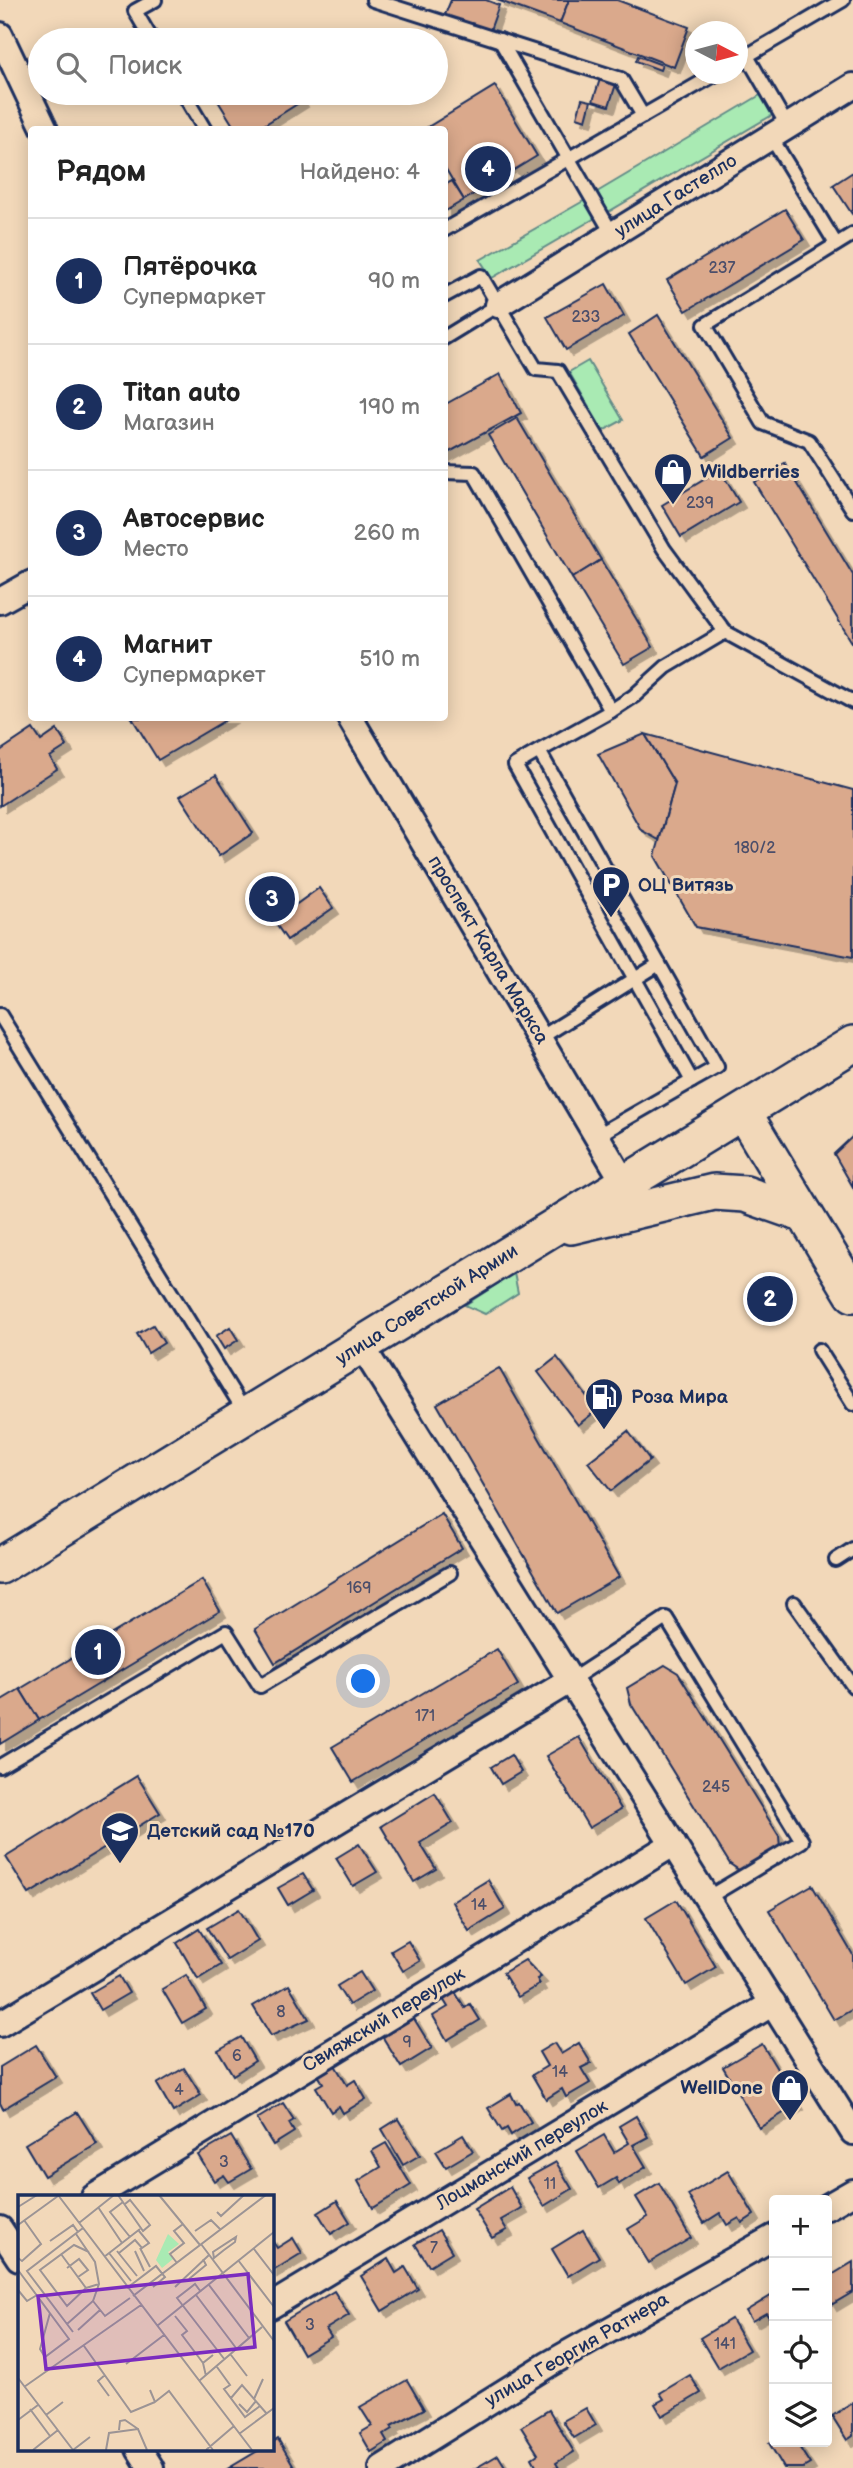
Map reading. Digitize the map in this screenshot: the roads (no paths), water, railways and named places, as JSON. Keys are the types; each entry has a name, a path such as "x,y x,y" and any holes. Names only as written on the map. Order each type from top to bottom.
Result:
{"main road":[{"name":"улица Советской Армии","path":"0,1566 743,1112 850,1053"},
{"path":"743,1112 853,1294"},
{"path":"547,1231 714,1192 745,1194 805,1214"}],"street":[{"path":"0,35 28,93"},
{"name":"улица Гастелло","path":"499,305 853,86"},
{"path":"34,105 44,126"},
{"path":"0,601 28,585"},
{"name":"проспект Карла Маркса","path":"352,721 625,1184"},
{"path":"361,1345 853,2132"},
{"path":"0,2024 571,1680"},
{"name":"Свияжский переулок","path":"97,2195 673,1844"},
{"name":"Лоцманский переулок","path":"273,2305 773,2003"},
{"path":"832,2204 853,2192"},
{"name":"улица Георгия Ратнера","path":"382,2468 549,2364 769,2239"},
{"path":"140,2450 151,2468"}],"lane":[{"path":"145,28 131,6 155,0"},
{"path":"373,0 621,79 642,116"},
{"path":"748,55 843,0"},
{"path":"500,40 613,235"},
{"path":"748,70 836,244"},
{"path":"448,228 698,84"},
{"path":"190,105 203,126"},
{"path":"853,234 705,325 763,423 809,441 853,510"},
{"path":"448,294 481,276 536,369 558,371 664,549 725,632 853,702"},
{"path":"448,336 499,305"},
{"path":"448,472 474,473 611,711"},
{"path":"692,1081 515,765 611,711 634,696 666,667 725,632"},
{"path":"539,751 717,1067 598,1135"},
{"path":"540,1038 659,964"},
{"path":"0,1014 247,1415"},
{"path":"819,1349 853,1404"},
{"path":"836,1560 853,1549"},
{"path":"0,1766 226,1632 260,1686 450,1573"},
{"path":"794,1603 853,1686"},
{"path":"571,1680 666,1618 802,1842 707,1898"}],"place":[{"name":"Магнит","path":"488,169"},
{"name":"Wildberries","path":"673,506"},
{"name":"Автосервис","path":"272,899"},
{"name":"ОЦ Витязь","path":"611,919"},
{"name":"Titan auto","path":"770,1299"},
{"name":"Роза Мира","path":"604,1431"},
{"name":"Пятёрочка","path":"98,1652"},
{"name":"Детский сад №170","path":"120,1865"},
{"name":"WellDone","path":"790,2122"}]}
